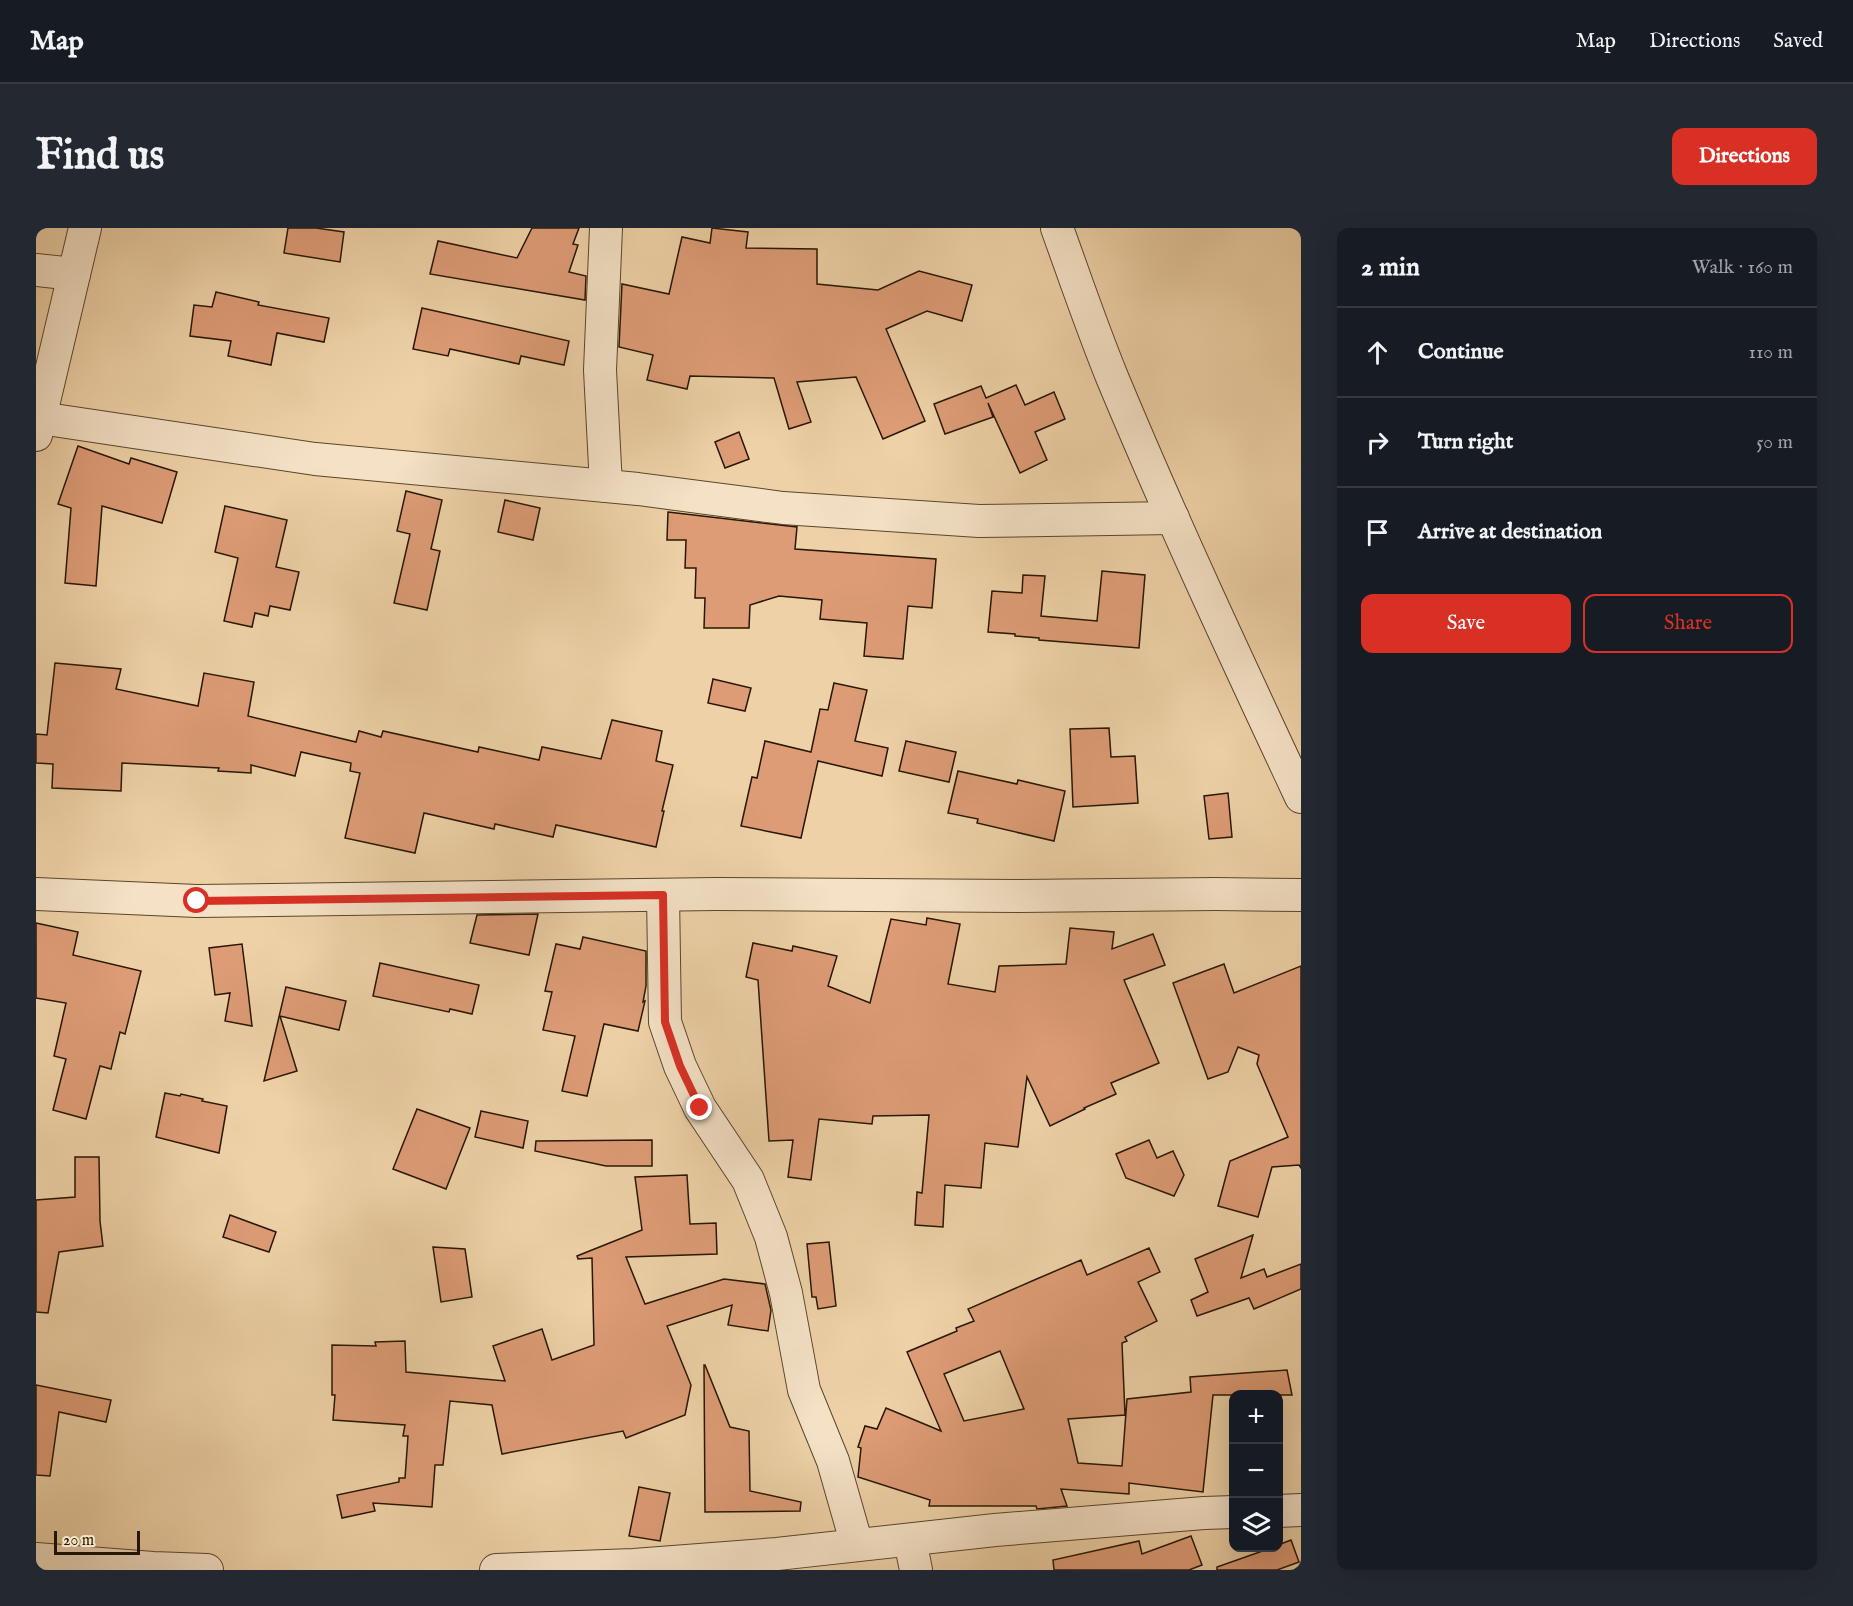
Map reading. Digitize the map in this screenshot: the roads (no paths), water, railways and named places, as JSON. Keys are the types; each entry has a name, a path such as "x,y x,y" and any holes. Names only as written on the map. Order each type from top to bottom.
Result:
{"street":[{"path":"85,228 38,427 315,459 606,486 783,508 979,521 1173,518"},
{"path":"606,228 600,370 606,486"},
{"path":"1056,228 1112,375 1173,518 1301,796"},
{"path":"36,270 74,273"},
{"path":"36,894 197,901 727,894 1019,897 1301,895"},
{"path":"663,895 665,1022 680,1066 700,1108 748,1180 771,1237 786,1293 804,1390 833,1461 857,1545"},
{"path":"1283,1511 1301,1510"},
{"path":"496,1570 634,1565 777,1554 995,1530 1229,1512"},
{"path":"910,1540 916,1570"},
{"path":"36,1559 207,1570"}]}
